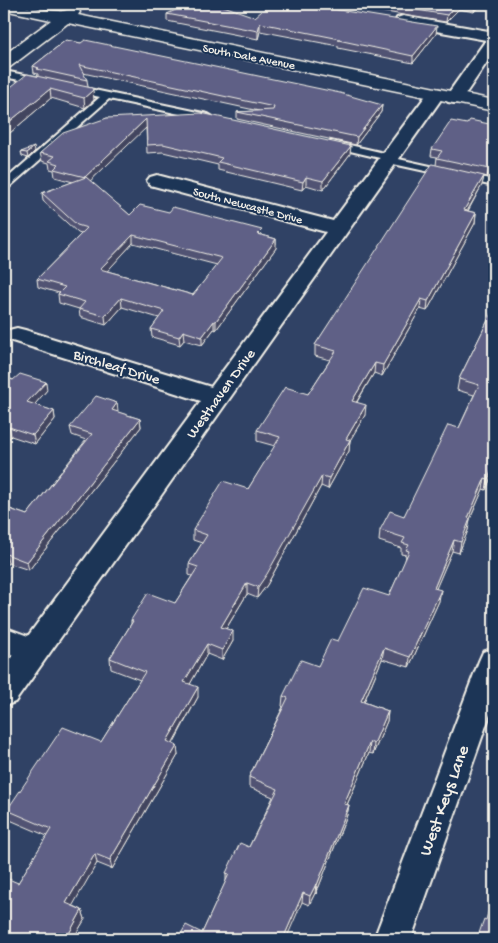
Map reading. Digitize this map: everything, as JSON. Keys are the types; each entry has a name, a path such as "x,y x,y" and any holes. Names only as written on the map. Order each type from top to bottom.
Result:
{"street":[{"path":"4,63 84,4"},
{"name":"South Dale Avenue","path":"4,5 494,106"},
{"path":"388,19 494,39"},
{"name":"Westhaven Drive","path":"4,693 389,159 494,39"},
{"name":"South Newcastle Drive","path":"157,181 339,229"},
{"name":"Birchleaf Drive","path":"17,335 217,397"},
{"path":"4,639 34,651"},
{"name":"West Keys Lane","path":"392,939 494,661"}],"lane":[{"path":"4,74 215,119"},
{"path":"4,186 108,95"},
{"path":"322,142 494,183"}],"building":[{"path":"188,4 218,4 255,17 270,4 302,4 437,26 413,56 260,23 258,31 167,14"},
{"path":"381,4 457,4 447,15"},
{"path":"66,40 81,43 85,40 340,93 382,105 357,137 237,112 273,110 274,107 79,65 87,80 37,69 39,68 33,66"},
{"path":"27,74 92,88 93,90 84,98 50,89 4,126 4,97 11,91 7,90"},
{"path":"201,113 351,146 323,181 306,177 303,182 218,162 222,158 163,144 147,145 146,119 85,177 54,169 59,164 49,161 55,156 40,153 63,133 107,118"},
{"path":"470,120 494,125 494,163 492,163 489,169 437,158 442,151 432,149 451,121 467,124"},
{"path":"34,147 27,153 21,152"},
{"path":"432,164 484,176 464,210 476,213 428,301 421,299 383,365 375,363 352,401 366,405 346,439 350,440 329,478 322,476 258,587 247,583 221,627 233,631 222,650 207,644 184,682 198,687 167,741 177,746 110,860 95,854 66,903 82,910 66,939 4,939 4,877 18,883 51,829 7,810 63,727 101,742 145,672 110,658 133,621 131,620 148,593 175,603 198,567 189,564 207,535 193,530 223,481 248,489 280,437 257,430 285,387 308,394 336,351 315,345"},
{"path":"86,177 130,215 140,205 169,212 173,207 262,230 258,234 276,239 216,321 214,321 202,337 183,331 179,337 151,329 164,311 121,298 105,316 79,309 85,302 58,294 65,287 37,279 87,228 77,225 42,193","holes":["133,235 222,258 193,295 100,269"]},
{"path":"494,308 494,464 488,479 485,478 468,518 470,519 461,542 454,540 434,588 441,590 410,657 384,648 361,701 388,711 374,744 370,742 344,804 349,805 317,885 310,896 303,893 283,939 178,939 186,925 202,933 229,874 226,873 240,843 249,847 278,789 249,777 288,698 283,696 301,660 318,666 331,639 338,641 364,588 389,596 409,551 406,550 409,545 402,543 405,538 380,530 390,511 404,516 448,425 459,428 479,385 459,379"},
{"path":"20,374 46,382 27,402 54,411 33,435 9,427 4,434 4,377 13,380"},
{"path":"96,396 117,403 112,410 140,419 27,562 6,554 4,557 4,507 27,515 92,434 70,427"},
{"path":"494,891 494,939 477,939 484,919 486,920"}]}
